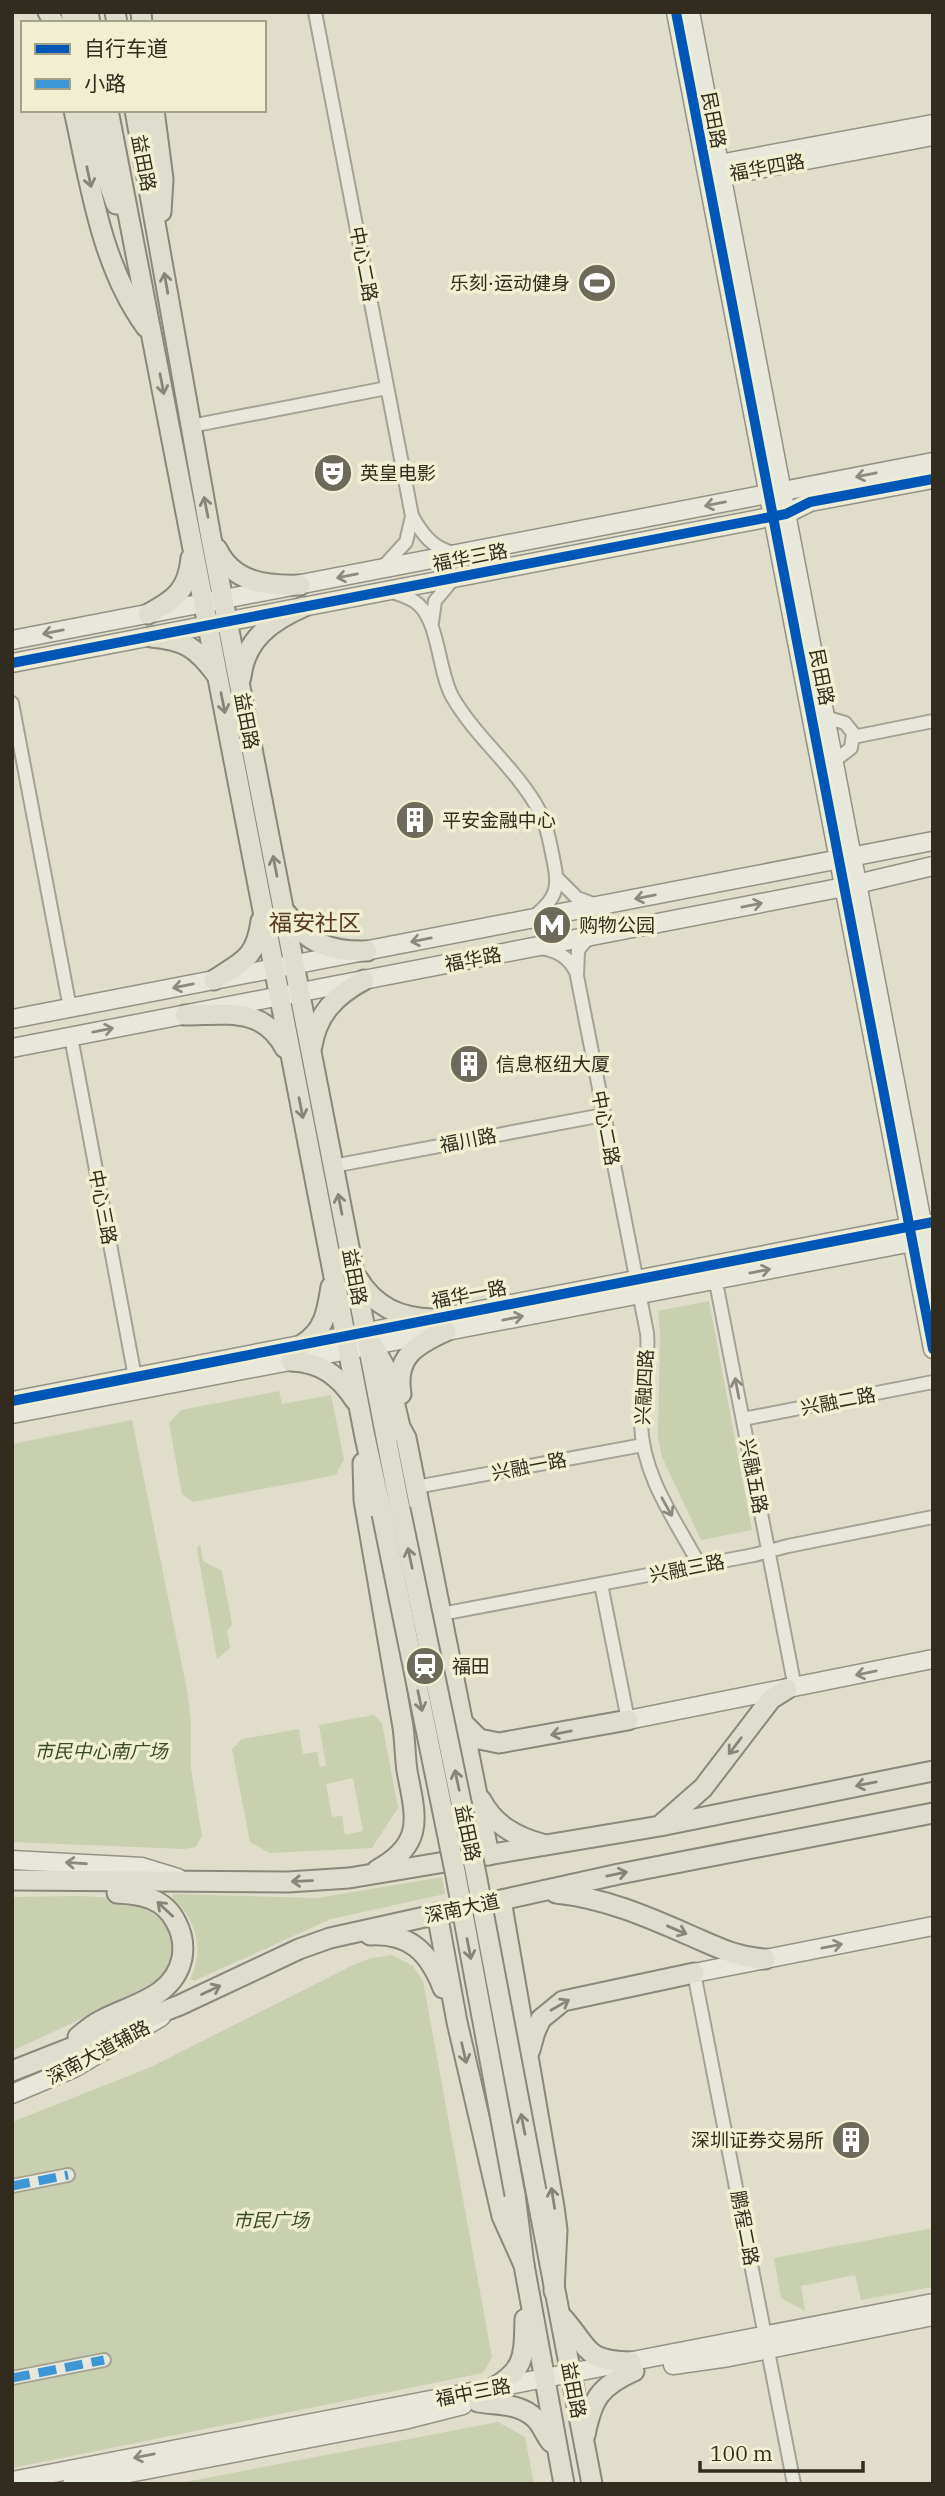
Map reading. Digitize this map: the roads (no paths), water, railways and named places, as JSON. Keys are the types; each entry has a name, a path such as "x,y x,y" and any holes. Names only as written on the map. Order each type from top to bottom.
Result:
{"main road":[{"path":"74,112 104,240 136,312 152,335"},
{"path":"93,112 113,172"},
{"name":"益田路","path":"108,112 113,172 134,243 365,1437 391,1512 476,1874 592,2484"},
{"name":"益田路","path":"135,112 223,600 394,1481 391,1512 515,2195 524,2265 564,2484"},
{"path":"154,112 163,192 157,230"},
{"path":"212,538 221,557 233,571 248,580 300,585"},
{"path":"148,614 165,606 183,589 189,577 191,540"},
{"path":"240,685 242,664 255,640 281,617 303,607"},
{"path":"151,637 172,639 187,645 200,653 218,676"},
{"path":"282,902 293,923 311,940 337,950 367,951"},
{"path":"214,980 242,962 253,951 259,938 262,906"},
{"path":"311,1054 315,1032 326,1009 342,993 364,980"},
{"path":"185,1014 254,1017 277,1034 292,1060"},
{"path":"353,1271 377,1303 396,1313 439,1325 404,1360 399,1379 405,1413 400,1427 394,1481"},
{"path":"303,1344 324,1324 334,1276"},
{"path":"368,1341 387,1371 400,1427 406,1438 489,1855"},
{"path":"291,1361 313,1363 328,1370 343,1383 359,1404"},
{"path":"365,1437 362,1477 364,1500 403,1727 415,1821 412,1836 403,1851 370,1875"},
{"path":"660,1826 703,1788 775,1695 791,1689"},
{"path":"463,1723 479,1739 499,1743 628,1720"},
{"path":"12,1880 310,1881 370,1875 660,1826 933,1771"},
{"path":"477,1793 498,1824 527,1840 547,1845"},
{"name":"深南大道","path":"12,2071 180,2005 330,1938 619,1874 933,1813"},
{"path":"50,1881 80,1891 149,1897 172,1914 183,1946 180,1967 167,1987 158,1994 99,2021 58,2052"},
{"path":"541,1891 580,1895 614,1904 730,1954 765,1959"},
{"path":"501,1900 557,2230 554,2291"},
{"path":"437,1913 457,2022 502,2216 524,2265"},
{"path":"330,1938 373,1934 395,1937 412,1944 433,1964 457,2022"},
{"path":"530,2062 532,2038 538,2025 546,2014 563,2001 694,1973"},
{"path":"485,2395 511,2376 524,2354 529,2290"},
{"path":"559,2315 588,2352 632,2367"},
{"path":"584,2442 590,2414 600,2392 632,2367"},
{"path":"485,2395 521,2409 536,2419 548,2439 556,2446"}],"street":[{"name":"中心二路","path":"315,12 412,516 432,543 445,551 463,553"},
{"name":"民田路","path":"676,12 716,171"},
{"name":"民田路","path":"690,12 716,171 779,515 845,858 933,1280"},
{"name":"福华四路","path":"716,171 933,124"},
{"name":"福华四路","path":"716,171 933,136"},
{"path":"191,426 387,388"},
{"name":"福华三路","path":"12,640 933,462"},
{"name":"福华三路","path":"12,663 779,515 810,502 933,479"},
{"name":"民田路","path":"779,515 834,761 845,858"},
{"path":"380,569 406,542 412,516"},
{"path":"432,626 435,601 454,578"},
{"path":"389,591 419,605 426,614 432,626 443,676 453,699 540,811 549,836 557,878 552,899 532,918"},
{"path":"12,703 70,1008"},
{"path":"825,717 845,723 853,737 848,751 834,761"},
{"path":"853,737 933,721"},
{"name":"福华路","path":"12,1019 933,841"},
{"name":"福华路","path":"12,1048 851,886 933,866"},
{"path":"557,878 577,898 600,905"},
{"name":"中心二路","path":"589,937 579,950 577,976 637,1287"},
{"path":"534,947 558,953 570,962 577,976"},
{"name":"中心三路","path":"71,1037 135,1377"},
{"name":"福川路","path":"333,1166 604,1115"},
{"name":"民田路","path":"922,1232 933,1349"},
{"name":"福华一路","path":"14,1403 303,1344 368,1341 922,1232"},
{"name":"兴融五路","path":"714,1272 769,1551 791,1689"},
{"name":"兴融四路","path":"637,1287 647,1340 640,1422 643,1445 660,1495 700,1566"},
{"name":"福华一路","path":"14,1403 291,1361 347,1343"},
{"name":"兴融二路","path":"743,1419 933,1382"},
{"name":"兴融一路","path":"416,1487 643,1445"},
{"name":"兴融三路","path":"441,1614 700,1566 933,1517"},
{"path":"601,1584 628,1720 933,1659"},
{"path":"12,1860 142,1867 191,1881"},
{"path":"694,1973 933,1926"},
{"name":"鹏程二路","path":"694,1973 794,2484"},
{"name":"深南大道辅路","path":"12,2094 74,2068 141,2031 180,2005"},
{"path":"12,2186 68,2175"},
{"name":"福中三路","path":"767,2342 933,2303"},
{"name":"福中三路","path":"12,2481 767,2342 933,2316"},
{"path":"12,2378 104,2360"},
{"name":"福中三路","path":"72,2484 404,2420 485,2395"}],"place":[{"name":"乐刻·运动健身","path":"597,283"},
{"name":"英皇电影","path":"333,473"},
{"name":"平安金融中心","path":"415,820"},
{"name":"购物公园","path":"552,925"},
{"name":"信息枢纽大厦","path":"469,1064"},
{"name":"福田","path":"425,1666"},
{"name":"深圳证券交易所","path":"851,2140"}],"district":[{"name":"福安社区","path":"315,923"}],"park label":[{"name":"市民中心南广场","path":"101,1751"},
{"name":"市民广场","path":"271,2220"}]}
